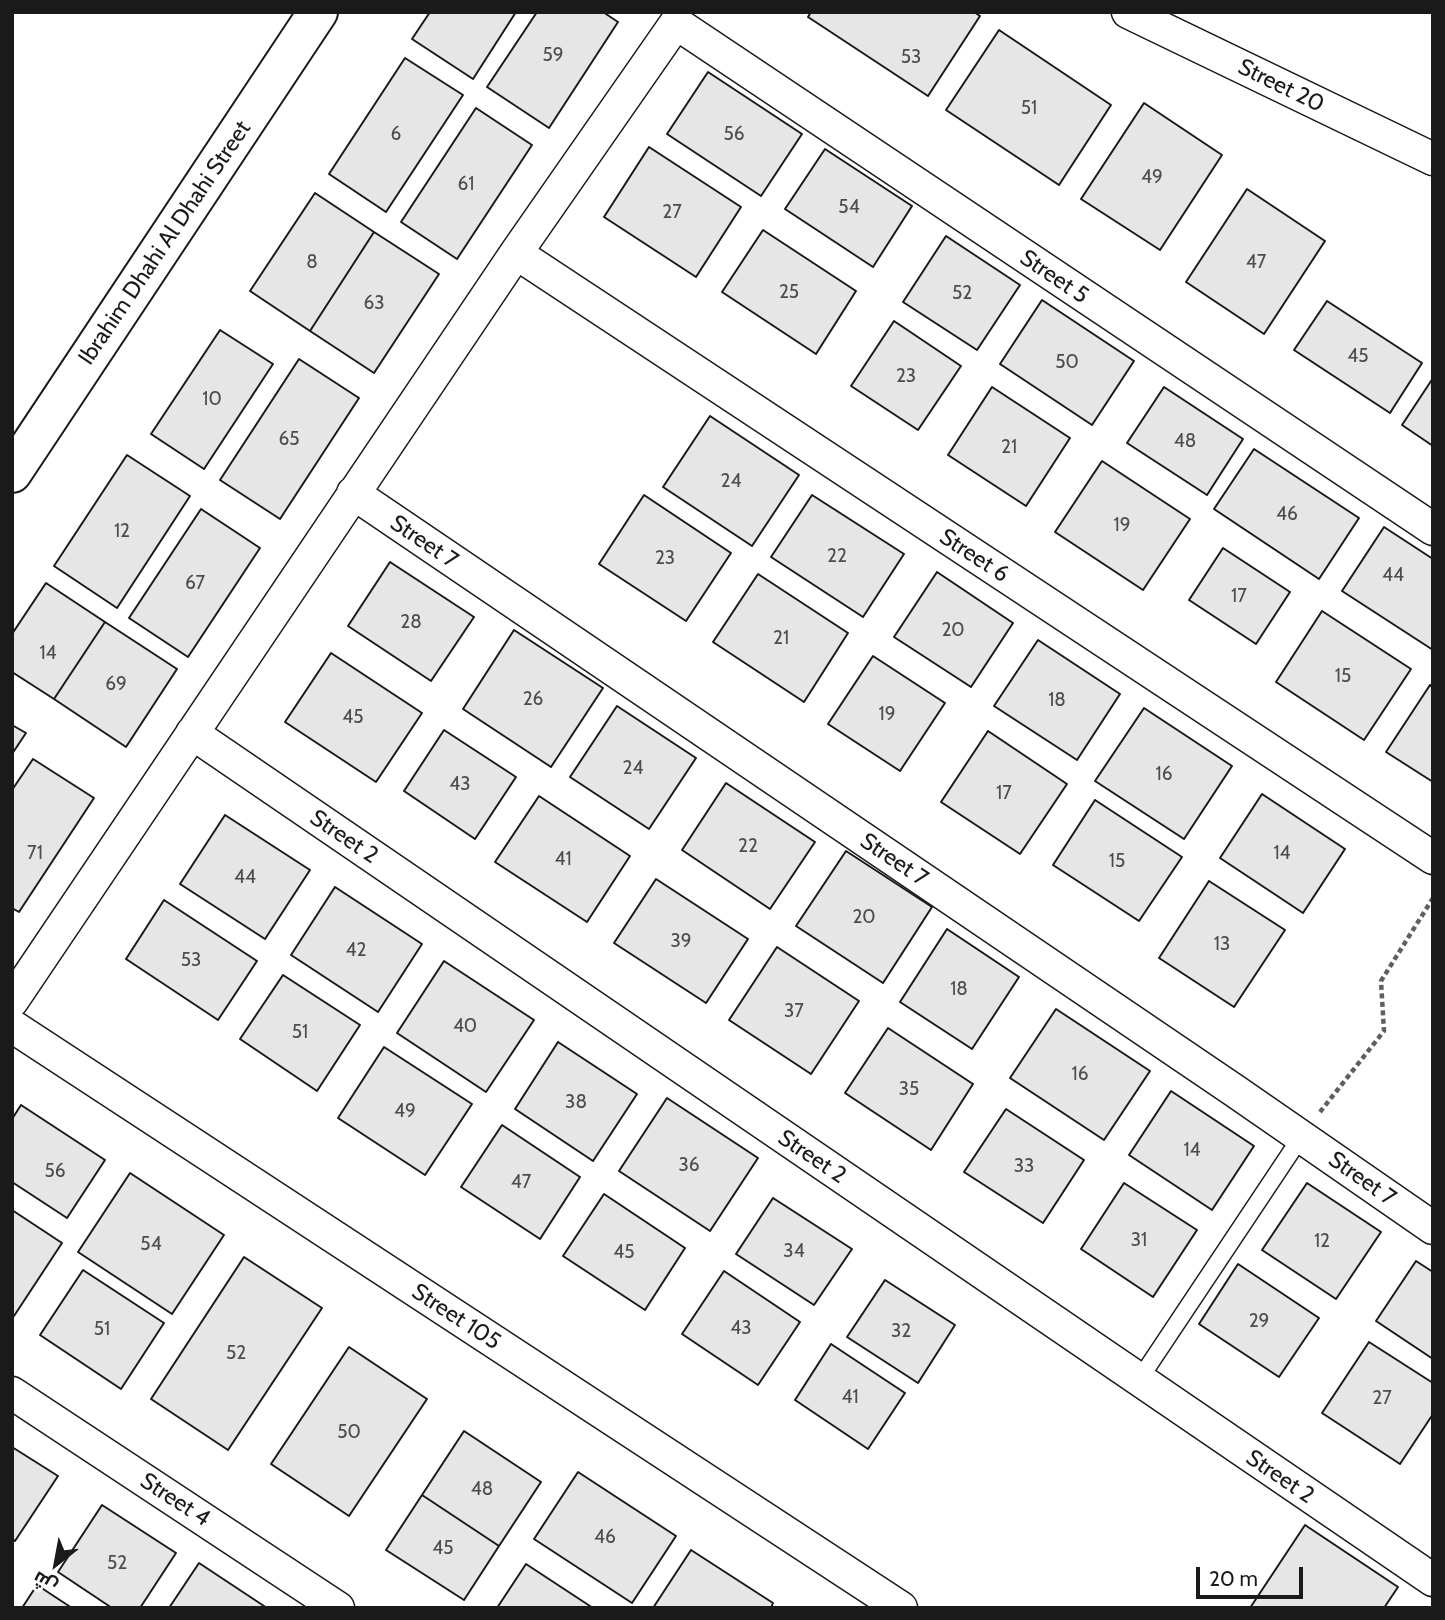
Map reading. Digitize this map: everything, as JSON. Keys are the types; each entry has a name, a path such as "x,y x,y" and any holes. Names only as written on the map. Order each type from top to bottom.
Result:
{"street":[{"name":"Ibrahim Dhahi Al Dhahi Street","path":"12,473 318,12"},
{"name":"Street 20","path":"1128,12 1433,159"},
{"name":"Street 5","path":"516,253 676,23 1433,529"},
{"path":"12,1001 516,253"},
{"name":"Street 6","path":"516,253 1433,858"},
{"name":"Street 7","path":"353,494 1433,1228"},
{"name":"Street 2","path":"192,733 1433,1580"},
{"name":"Street 105","path":"12,1026 901,1608"},
{"name":"Street 4","path":"12,1392 338,1608"}],"lane":[{"path":"1139,1380 1301,1137"}],"path":[{"path":"1301,1137 1384,1031 1381,981 1433,898"}],"building":[{"path":"430,12 516,12 473,79 412,39"},
{"path":"537,12 603,12 618,22 549,128 487,87"},
{"path":"811,12 974,12 980,16 928,96 808,17"},
{"path":"999,30 1111,105 1059,185 946,110"},
{"path":"405,58 463,95 386,212 329,174"},
{"path":"708,72 802,134 761,196 667,134"},
{"path":"1144,103 1222,155 1160,250 1081,199"},
{"path":"476,108 532,145 457,259 401,222"},
{"path":"649,147 741,207 696,277 604,217"},
{"path":"825,149 912,206 873,267 785,209"},
{"path":"1247,189 1325,241 1264,334 1186,282"},
{"path":"315,193 374,232 310,331 250,291"},
{"path":"763,230 856,291 816,354 722,292"},
{"path":"374,232 439,274 374,373 310,331"},
{"path":"946,236 1020,285 977,350 903,302"},
{"path":"1042,300 1134,361 1092,425 1000,364"},
{"path":"1327,301 1422,363 1390,413 1294,350"},
{"path":"894,321 961,366 918,430 851,386"},
{"path":"220,330 273,364 204,469 151,434"},
{"path":"299,359 359,398 280,519 220,480"},
{"path":"1433,378 1433,446 1402,425"},
{"path":"992,387 1070,438 1026,506 948,455"},
{"path":"1164,387 1243,439 1207,495 1127,443"},
{"path":"710,416 799,475 752,546 663,487"},
{"path":"1254,449 1359,518 1319,579 1214,509"},
{"path":"127,455 190,496 117,608 54,566"},
{"path":"1102,461 1190,519 1143,590 1055,532"},
{"path":"644,495 731,553 686,621 599,564"},
{"path":"812,495 904,554 863,617 771,557"},
{"path":"201,509 260,548 188,657 129,618"},
{"path":"1384,527 1433,559 1433,650 1342,591"},
{"path":"1223,548 1290,592 1256,644 1189,600"},
{"path":"390,562 474,617 431,681 348,626"},
{"path":"937,572 1013,623 971,687 894,637"},
{"path":"758,574 848,633 804,702 713,642"},
{"path":"46,583 105,622 54,699 12,672 12,634"},
{"path":"1322,611 1411,669 1364,740 1276,682"},
{"path":"105,622 177,669 126,747 54,699"},
{"path":"514,630 603,688 551,767 463,709"},
{"path":"1038,640 1120,694 1077,760 994,706"},
{"path":"331,653 422,713 376,782 285,722"},
{"path":"873,656 945,703 900,771 828,724"},
{"path":"1430,685 1433,688 1433,782 1386,752"},
{"path":"617,706 696,758 649,829 570,777"},
{"path":"1144,708 1232,766 1184,839 1095,781"},
{"path":"12,725 26,733 12,754"},
{"path":"444,730 516,777 475,839 404,791"},
{"path":"988,731 1067,784 1020,854 941,802"},
{"path":"33,759 94,798 19,912 12,908 12,790"},
{"path":"726,783 815,842 770,909 682,850"},
{"path":"1262,794 1345,849 1303,913 1220,858"},
{"path":"539,796 630,856 587,922 495,862"},
{"path":"1095,800 1182,857 1139,921 1053,865"},
{"path":"225,815 310,870 265,939 180,884"},
{"path":"846,851 932,907 883,983 796,926"},
{"path":"656,879 748,939 706,1003 614,943"},
{"path":"1209,881 1285,930 1234,1007 1159,958"},
{"path":"335,887 422,944 378,1012 291,955"},
{"path":"164,900 257,961 218,1020 126,959"},
{"path":"947,929 1019,977 972,1049 900,1002"},
{"path":"777,947 859,1001 811,1074 729,1020"},
{"path":"444,961 534,1020 486,1092 397,1033"},
{"path":"283,975 360,1025 317,1091 240,1039"},
{"path":"1056,1009 1150,1071 1104,1140 1010,1078"},
{"path":"888,1028 973,1084 931,1150 845,1093"},
{"path":"558,1042 637,1094 593,1161 515,1109"},
{"path":"384,1047 472,1104 425,1175 338,1118"},
{"path":"1171,1091 1254,1146 1212,1210 1129,1155"},
{"path":"667,1098 758,1158 710,1231 619,1171"},
{"path":"21,1105 105,1160 67,1218 12,1182 12,1119"},
{"path":"1006,1109 1084,1160 1043,1223 964,1172"},
{"path":"502,1125 580,1177 540,1239 461,1187"},
{"path":"130,1173 224,1235 172,1314 78,1252"},
{"path":"1124,1183 1197,1230 1153,1297 1081,1249"},
{"path":"1307,1183 1381,1232 1336,1299 1262,1250"},
{"path":"604,1194 685,1248 645,1310 563,1256"},
{"path":"773,1198 852,1249 814,1305 736,1254"},
{"path":"12,1210 62,1243 14,1316 12,1315"},
{"path":"244,1257 322,1308 228,1450 151,1399"},
{"path":"1416,1261 1433,1272 1433,1359 1376,1321"},
{"path":"1238,1264 1319,1318 1279,1377 1199,1324"},
{"path":"83,1270 164,1323 121,1389 40,1335"},
{"path":"724,1271 800,1322 758,1385 682,1334"},
{"path":"885,1280 955,1325 918,1383 847,1337"},
{"path":"1369,1342 1433,1383 1433,1414 1400,1464 1322,1413"},
{"path":"831,1344 905,1393 868,1449 795,1400"},
{"path":"349,1347 427,1399 349,1516 271,1464"},
{"path":"464,1431 541,1482 499,1546 422,1495"},
{"path":"12,1447 58,1476 15,1541 12,1539"},
{"path":"578,1472 676,1536 632,1603 534,1539"},
{"path":"422,1495 499,1546 464,1600 386,1550"},
{"path":"102,1505 176,1553 140,1608 112,1608 58,1572"},
{"path":"1305,1525 1398,1587 1384,1608 1250,1608"},
{"path":"691,1550 773,1603 771,1608 653,1608"},
{"path":"199,1563 267,1608 169,1608"},
{"path":"526,1564 593,1608 497,1608"},
{"path":"37,1585 72,1608 22,1608"}]}
